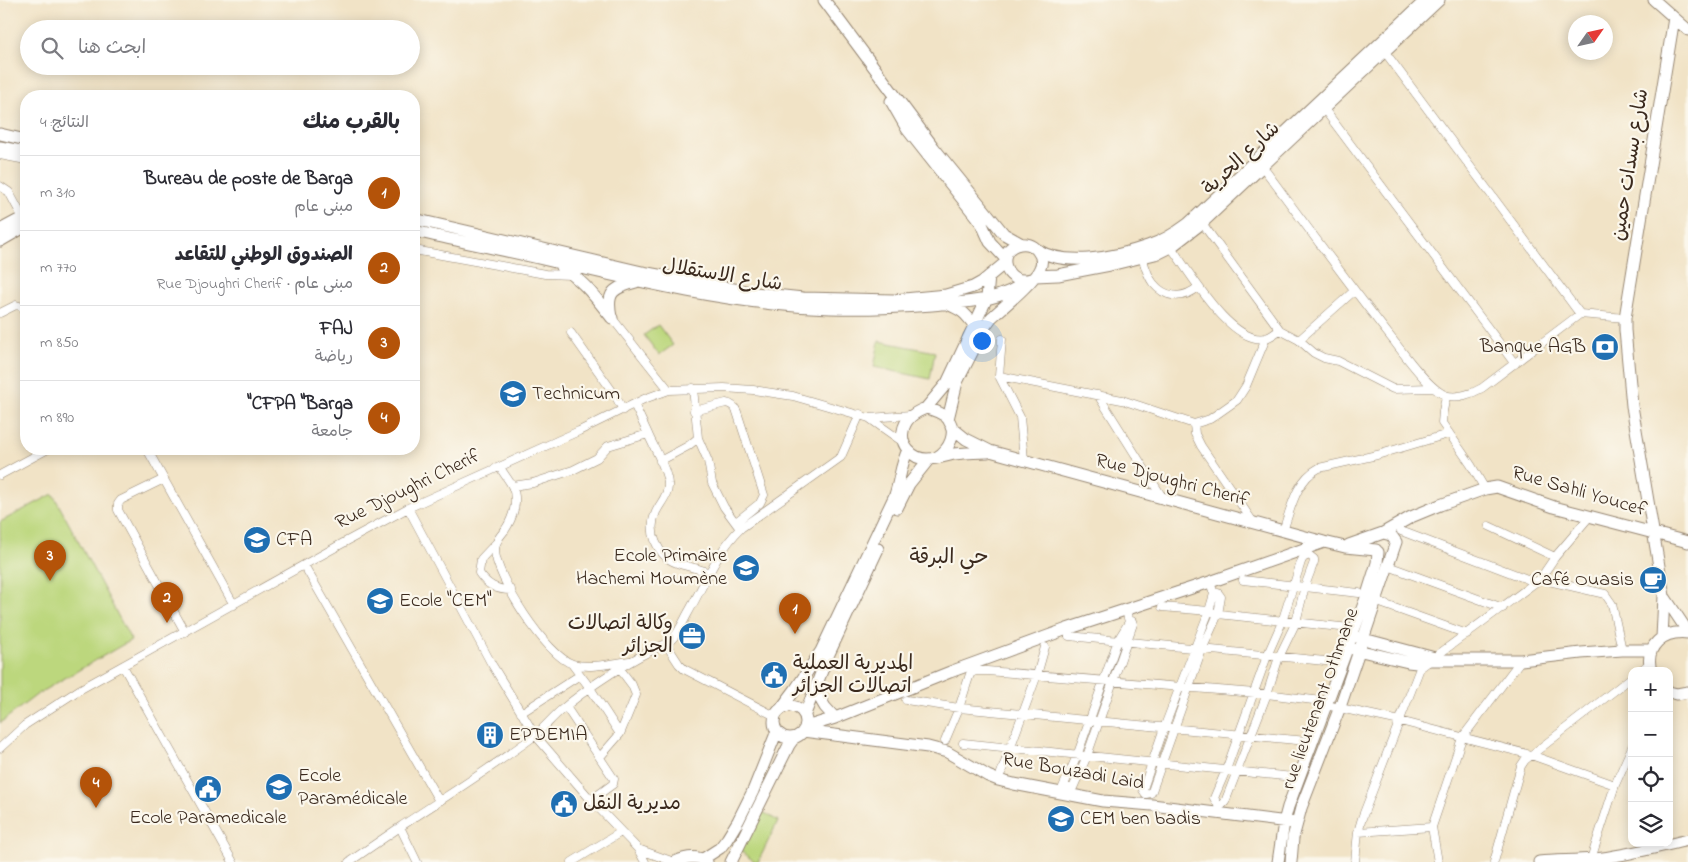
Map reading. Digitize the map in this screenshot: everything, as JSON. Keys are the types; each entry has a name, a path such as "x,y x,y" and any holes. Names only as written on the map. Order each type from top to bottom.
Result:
{"main road":[{"path":"805,714 827,658 909,484 933,458 943,454 951,442 949,423 957,382 982,331 991,318 1031,279 1042,263 1040,253 1032,245 1020,243 1004,234 934,148 824,0"},
{"name":"شارع الحرية","path":"1036,249 1045,254 1063,258 1092,259 1149,246 1172,235 1188,224 1426,0"},
{"name":"شارع الحرية","path":"1031,279 1142,257 1171,248 1202,223 1439,0"},
{"path":"1654,0 1688,30"},
{"name":"شارع بسدات حمين","path":"1664,596 1632,406 1625,318 1674,18"},
{"path":"860,50 907,129 982,224 990,242 1005,260 1007,271 1018,280 1031,279"},
{"path":"0,134 20,139"},
{"path":"0,147 20,151"},
{"name":"شارع الاستقلال","path":"420,220 642,272 776,296 855,300 922,298 946,295 973,287 989,276 1005,260"},
{"path":"0,230 20,223"},
{"path":"0,241 20,225"},
{"name":"شارع الاستقلال","path":"420,232 639,282 746,301 810,307 854,309 945,304 987,298 1016,289 1031,279"},
{"path":"1005,260 1010,248 1020,243"},
{"path":"548,260 576,276 612,318"},
{"path":"989,276 987,298 947,383 926,408 911,415 903,428 906,446 901,476 895,495 821,650 795,690 777,713 774,724 777,731 784,737 801,732 950,672 1067,629 1128,616 1210,582 1324,542"},
{"path":"612,318 608,302 613,293 624,286 639,282"},
{"path":"945,304 962,310 968,315 974,325"},
{"path":"926,408 941,414 966,440 990,451"},
{"path":"906,446 914,455 921,459 990,451"},
{"name":"Rue Djoughri Cherif","path":"990,451 1324,542 1377,551 1386,555 1393,551"},
{"name":"Rue Sahli Youcef","path":"1345,547 1389,535 1411,517 1455,498 1497,487 1554,507 1688,542"},
{"path":"1389,535 1411,517"},
{"name":"rue lieutenant Othmane","path":"1291,862 1296,823 1340,707 1355,635 1377,563 1377,551 1374,543 1389,535 1396,547 1388,566 1367,598"},
{"path":"1664,596 1688,632"},
{"path":"1662,638 1664,596"},
{"path":"1647,667 1651,650 1658,641 1668,634 1688,632"},
{"path":"1355,635 1436,660"},
{"path":"1353,649 1418,663 1436,660 1522,660 1581,653 1651,650"},
{"name":"rue lieutenant Othmane","path":"1278,862 1284,822 1324,703 1353,649"},
{"path":"815,690 835,718"},
{"path":"1673,693 1688,692"},
{"path":"731,862 789,745 801,732 807,721 805,714 793,706 786,706 777,713"},
{"path":"674,862 695,857 705,861 720,848 738,821 754,791 777,731"},
{"name":"Rue Bouzadi Laid","path":"801,732 928,747 947,752 998,780 1103,801 1296,823"},
{"path":"1539,862 1591,860 1688,840"}],"street":[{"path":"1384,52 1580,314"},
{"path":"1324,109 1515,364"},
{"path":"0,154 20,159"},
{"path":"1262,166 1354,291 1404,354 1433,388 1446,396 1465,395 1477,391 1580,314 1625,318"},
{"path":"0,186 9,192 20,212"},
{"path":"1202,223 1280,330 1299,340 1314,353 1324,358 1338,361 1393,388 1433,388"},
{"path":"1171,248 1198,287 1232,325 1244,334 1266,338"},
{"path":"420,251 545,274 576,276"},
{"path":"1142,257 1148,275 1161,291 1173,296 1182,296 1191,293 1198,287"},
{"path":"1299,340 1354,291"},
{"path":"0,312 16,305 20,306"},
{"path":"612,318 669,390"},
{"path":"999,376 1122,400 1194,424 1210,419 1237,400 1246,386 1266,338 1280,330"},
{"path":"571,333 611,389 623,410"},
{"path":"1002,339 999,376 1020,417 1024,460"},
{"path":"693,388 698,438 708,461 712,483 724,507 738,525"},
{"name":"Rue Djoughri Cherif","path":"0,748 25,726 79,690 408,508 579,431 634,404 669,390 693,388 753,390 794,396 869,418 906,446"},
{"path":"1098,396 1162,497"},
{"path":"1446,396 1442,419 1448,434 1486,489"},
{"path":"349,862 535,735 590,688 632,660 666,644 676,635 738,525 760,503 764,495 735,408 726,403 694,411"},
{"path":"634,404 660,461 668,484 667,493 654,515 652,532 654,540 665,556 675,563 710,573"},
{"path":"738,525 840,457 860,414"},
{"path":"869,418 911,415"},
{"path":"1194,424 1195,434 1201,446 1253,522"},
{"path":"512,486 533,483 573,470 597,458 608,446 648,434"},
{"path":"1283,531 1300,485 1312,471 1377,455 1448,434"},
{"path":"660,461 688,446 698,438"},
{"path":"0,475 37,455"},
{"path":"150,455 234,605"},
{"path":"500,467 512,486 514,510 506,528 496,543 481,559 479,573 488,584 503,590 510,590"},
{"path":"164,479 121,500 118,510 185,632"},
{"path":"408,508 491,663 535,735 591,800 638,849 645,862"},
{"path":"1355,862 1358,832 1362,818 1400,721 1416,673 1420,668 1436,660 1537,581 1590,516"},
{"path":"1489,526 1555,557"},
{"path":"1389,535 1537,581 1605,594 1612,604 1622,650"},
{"path":"496,543 496,562 510,590 528,618 547,644 558,655 572,664 620,734"},
{"path":"1309,556 1314,559 1314,562 1305,586 1296,622 1279,656 1267,694 1238,770 1225,802 1222,805 1218,805 1214,798 1255,694 1267,656 1282,622 1301,562 1303,558 1309,556"},
{"path":"304,564 439,801"},
{"path":"1388,566 1502,608"},
{"path":"1243,580 1305,586 1367,598 1467,634"},
{"path":"1157,764 1174,729 1189,688 1214,594 1210,582"},
{"path":"1157,764 1164,728 1180,688 1218,614 1221,597 1218,593 1214,594"},
{"path":"1162,607 1282,622 1296,622 1355,635"},
{"path":"1122,641 1104,681 1094,721 1087,756 1073,788 1063,787 1077,756 1094,721 1113,682 1128,616"},
{"path":"1068,636 1335,662"},
{"path":"666,644 684,669 777,713"},
{"path":"1001,773 1037,675 1045,647"},
{"path":"572,664 587,666 632,660"},
{"path":"1438,862 1432,827 1462,738 1522,660"},
{"path":"123,666 233,862"},
{"path":"600,757 620,734 636,695 632,685 620,669"},
{"path":"945,741 959,708 970,674 972,672 986,671 1267,694 1324,703 1530,755 1615,785"},
{"path":"521,713 580,675"},
{"path":"1494,862 1521,766 1530,755 1628,681"},
{"path":"906,700 959,708 1307,741"},
{"path":"566,707 614,779 613,784 591,800"},
{"path":"963,743 1293,777"},
{"path":"1591,860 1615,785 1628,756"},
{"path":"400,826 417,862"},
{"path":"1358,832 1432,827"},
{"path":"572,862 621,832"},
{"path":"638,849 674,862"}],"green space":[{"path":"658,325 673,345 659,355 644,335"},
{"path":"879,341 935,352 930,379 874,367"},
{"path":"53,494 131,640 39,693 0,723 0,522"},
{"path":"758,809 778,821 758,862 755,862 738,849"}],"place":[{"name":"Banque AGB","path":"1605,347"},
{"name":"Technicum","path":"513,394"},
{"name":"CFA","path":"257,540"},
{"name":"Ecole Primaire Hachemi Moumène","path":"746,568"},
{"name":"Café Ouasis","path":"1653,580"},
{"name":"FAJ","path":"50,581"},
{"name":"Ecole \"CEM\"","path":"380,601"},
{"name":"الصندوق الوطني للتقاعد","path":"167,623"},
{"name":"Bureau de poste de Barga","path":"795,634"},
{"name":"وكالة اتصالات الجزائر","path":"692,636"},
{"name":"المديرية العملية اتصالات الجزائر","path":"774,675"},
{"name":"EPDEMIA","path":"490,735"},
{"name":"Ecole Paramédicale","path":"279,787"},
{"name":"Ecole Paramedicale","path":"208,789"},
{"name":"مديرية النقل","path":"564,804"},
{"name":"CFPA \"Barga\"","path":"96,808"},
{"name":"CEM ben badis","path":"1061,819"}],"district":[{"name":"حي البرقة","path":"949,558"}]}
